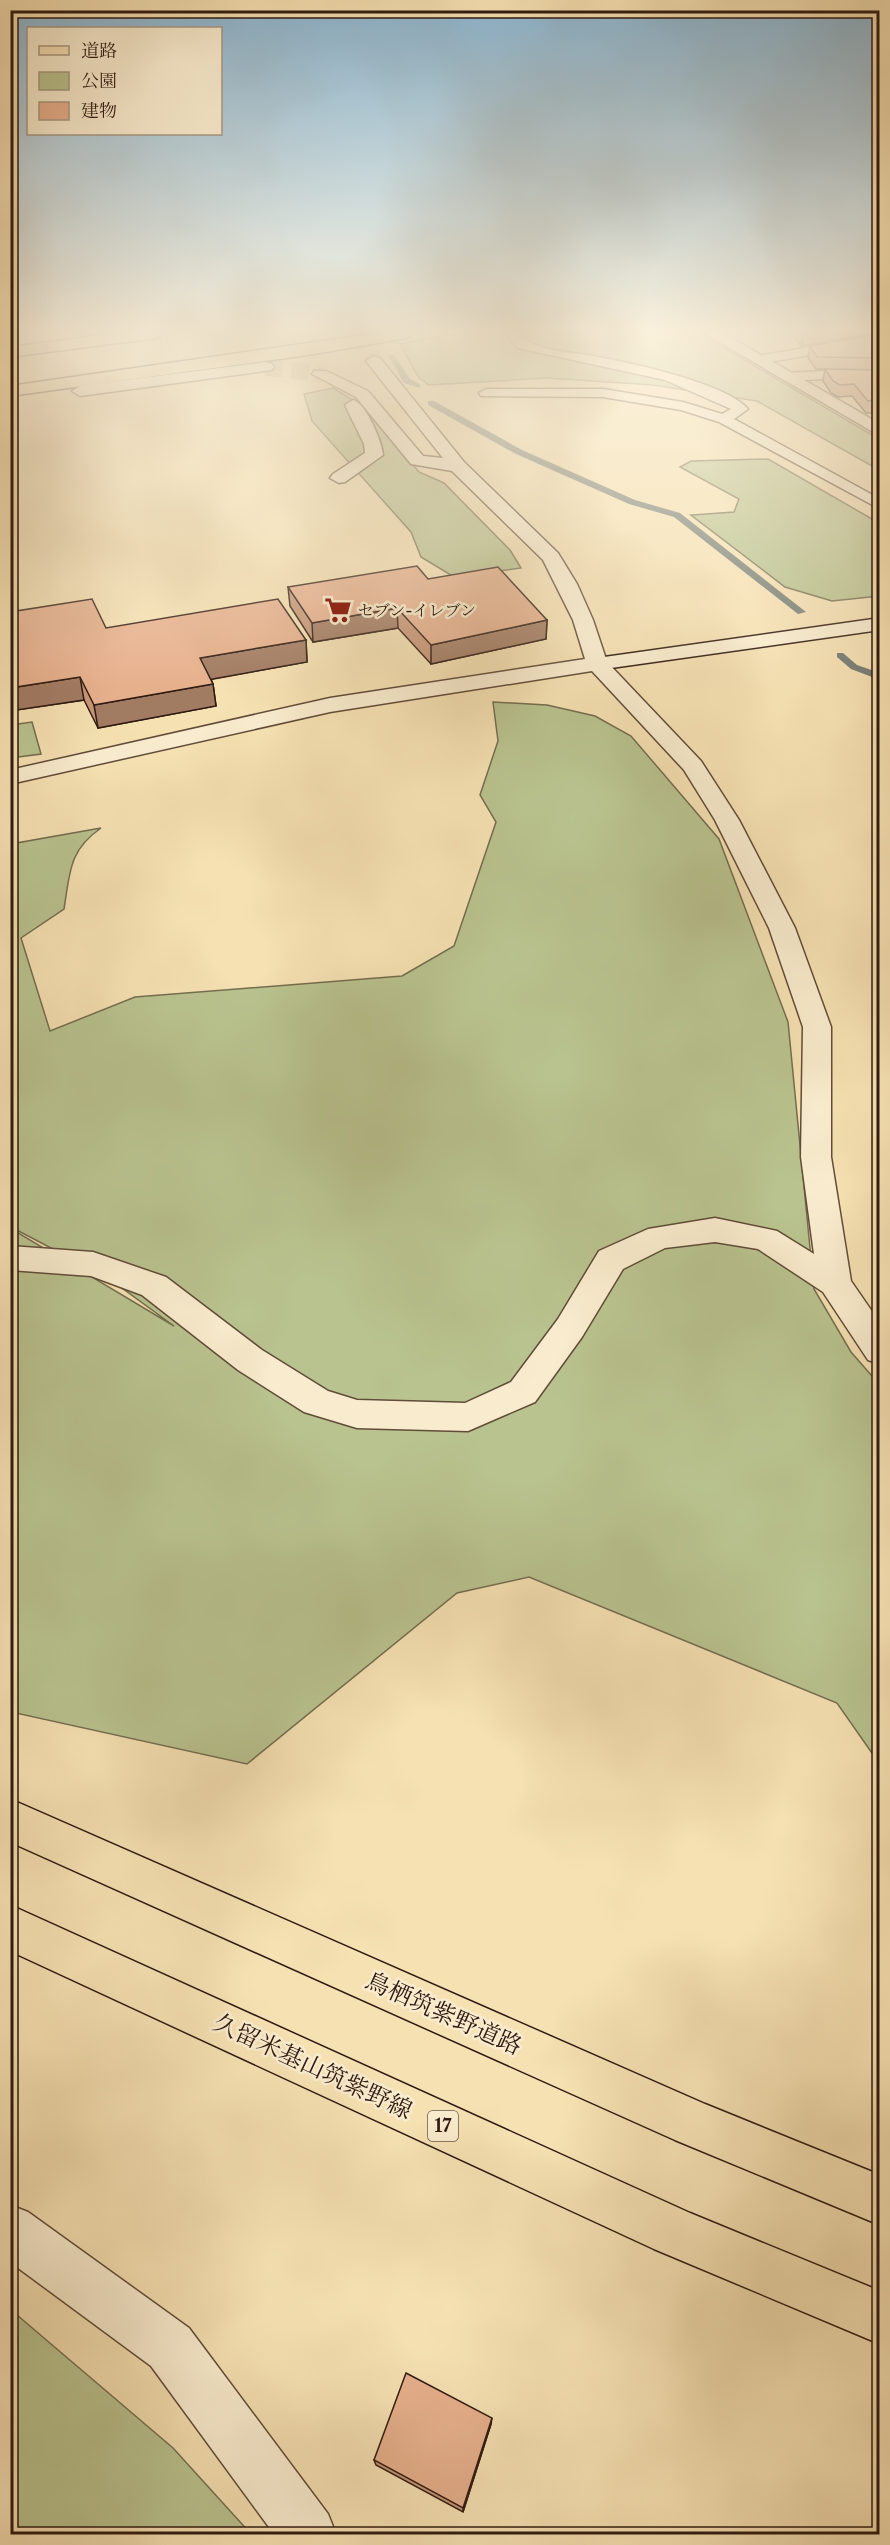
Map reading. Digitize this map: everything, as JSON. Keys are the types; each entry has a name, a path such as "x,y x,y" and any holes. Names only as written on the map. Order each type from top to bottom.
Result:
{"main road":[{"name":"鳥栖筑紫野道路","path":"10,1820 692,2123 879,2200"},
{"name":"久留米基山筑紫野線","path":"10,1927 672,2231 879,2318"}],"street":[{"path":"339,478 374,455 374,452"},
{"path":"410,452 417,460 458,466"},
{"path":"447,452 458,466 551,557 575,602 597,664 693,766 727,820 782,928 817,1027 816,1157 835,1282 879,1351"},
{"path":"10,777 330,705 879,624"},
{"path":"10,1258 93,1264 154,1286 250,1360 317,1402 357,1414 468,1417 523,1392 570,1328 611,1260 659,1237 715,1230 766,1239 835,1282"},
{"path":"10,2230 170,2347 308,2535"}],"lane":[{"path":"783,452 879,505"}],"green space":[{"path":"339,452 402,452 419,472 444,483 510,550 521,568 454,577 421,557 411,532"},
{"path":"847,452 879,452 879,470"},
{"path":"768,459 879,523 879,596 832,601 785,587 691,515 734,512 739,499 680,467 691,461"},
{"path":"493,702 547,705 595,716 631,736 719,839 788,1022 814,1289 851,1352 879,1384 879,1763 837,1703 529,1577 457,1593 247,1764 11,1712 10,1228 174,1326 108,1278 11,1227 11,844 101,828 90,836 77,854 70,873 64,909 21,938 50,1031 135,997 402,976 454,946 496,822 480,795 498,741"},
{"path":"32,722 41,754 11,758 11,725"},
{"path":"10,2309 173,2448 251,2534 11,2534"}],"building":[{"path":"417,566 428,579 498,567 547,620 431,645 397,608 312,623 288,587"},
{"path":"92,599 106,628 278,599 306,640 200,658 213,684 94,705 80,677 10,688 10,612"},
{"path":"406,2373 492,2418 463,2508 374,2460"}],"waterway":[{"path":"519,452 632,502 677,515 801,612"},
{"path":"840,655 854,667 880,677"}],"place":[{"name":"セブン-イレブン","path":"338,610"}]}
